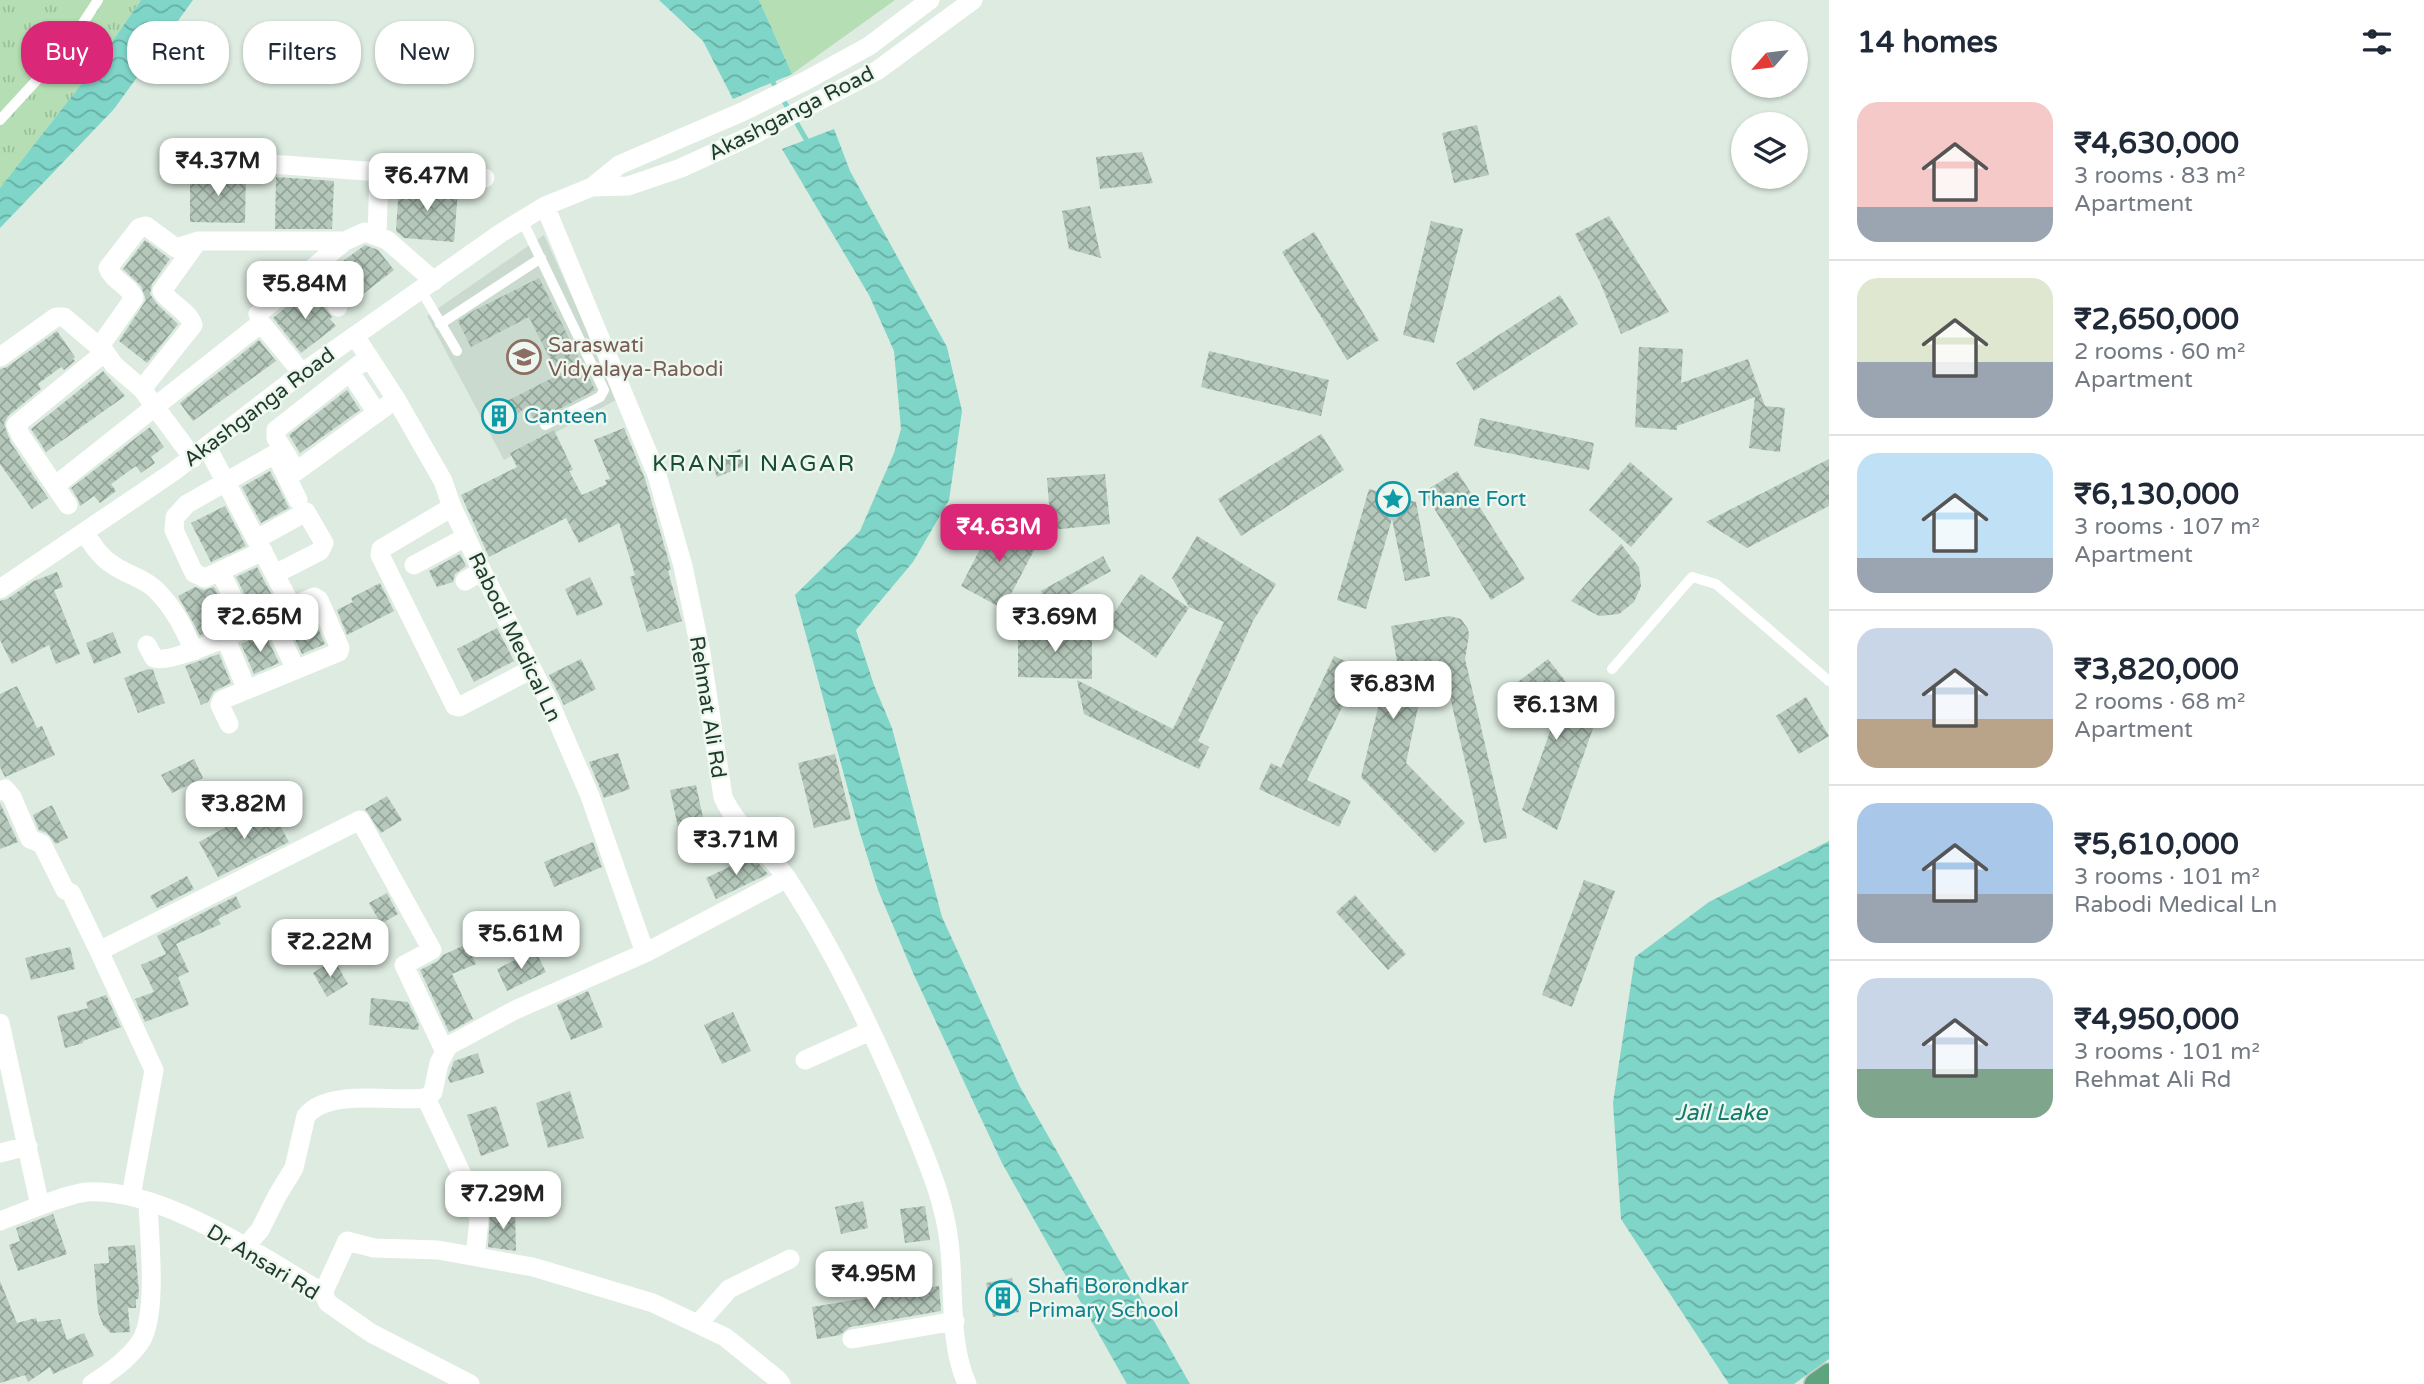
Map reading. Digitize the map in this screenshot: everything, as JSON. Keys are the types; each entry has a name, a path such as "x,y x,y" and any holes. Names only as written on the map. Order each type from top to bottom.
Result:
{"main road":[{"path":"1815,1384 1829,1374"}],"street":[{"name":"Akashganga Road","path":"0,589 200,452 302,373 522,220 545,206 592,187 619,165 742,112 807,80 869,46 930,0"},
{"name":"Akashganga Road","path":"592,187 628,186 681,168 753,135 878,70 973,0"},
{"path":"216,160 485,178"},
{"path":"377,236 379,172"},
{"name":"Rehmat Ali Rd","path":"545,206 657,475 688,591 701,653 723,797 729,811 787,878 840,970 917,1135 942,1201 949,1242 955,1321 967,1384"},
{"path":"68,505 16,425 102,349 134,298 132,292 110,275 108,268 139,228 146,226 176,248 198,241 345,242"},
{"path":"302,373 261,323 258,314 345,242 365,232 387,240 428,285"},
{"path":"142,389 192,325 190,318 162,291 198,241"},
{"path":"311,270 338,307"},
{"path":"0,357 56,317 64,317 102,349 114,365 142,389 226,482 290,603 279,612"},
{"path":"56,485 261,323"},
{"name":"Rabodi Medical Ln","path":"355,336 396,399 443,481 466,537 473,576 532,669 590,796 645,953"},
{"path":"298,500 292,475 276,438 276,430 369,357"},
{"path":"350,372 377,413"},
{"path":"292,475 396,399"},
{"path":"275,575 320,551 324,543 306,512 260,545 205,578 194,573 174,530 175,517 187,504 273,455 292,475"},
{"path":"452,507 381,549 380,555 455,706 459,707 532,669"},
{"path":"84,532 100,556 155,589 177,613 194,651"},
{"path":"414,565 466,537"},
{"path":"220,571 247,627"},
{"path":"147,645 154,658 160,661 194,651 314,597 319,600 340,648 339,652 222,700 220,705 229,724"},
{"path":"279,612 296,670"},
{"path":"225,637 247,690"},
{"path":"0,791 5,789 12,797 30,839 42,844 65,890 71,892 154,1070 139,1199 151,1296 147,1330 132,1354 92,1384"},
{"path":"99,951 360,820 432,950 404,965 445,1052"},
{"path":"245,1247 260,1230 294,1168 306,1116 311,1109 343,1100 426,1098 433,1092 439,1063 448,1046 515,1010 645,953 787,878"},
{"path":"0,1023 40,1206"},
{"path":"805,1060 870,1031"},
{"path":"426,1098 474,1200 479,1220 475,1256"},
{"path":"0,1153 28,1146"},
{"name":"Dr Ansari Rd","path":"0,1221 86,1192 139,1199 181,1214 245,1247 323,1293 328,1303 371,1333 470,1384"},
{"path":"323,1293 347,1241 374,1248 438,1250 533,1267 653,1303 698,1324 725,1337 781,1384"},
{"path":"698,1324 729,1289 790,1259"},
{"path":"852,1339 955,1321"}],"lane":[{"path":"0,120 68,46 98,0"},
{"path":"522,220 604,390 600,397 545,425"},
{"path":"440,324 541,258"},
{"path":"428,285 440,324 457,351"},
{"path":"1612,669 1692,577 1716,584 1829,681"}],"shaded area":[{"name":"Saraswati Vidyalaya-Rabodi","path":"544,235 618,399 504,460 427,316"}],"green space":[{"path":"0,0 141,0 113,41 113,21 21,21 21,84 81,84 0,188"},
{"path":"759,0 895,0 792,74"}],"water":[{"path":"141,0 193,0 178,21 127,21 127,84 132,84 114,109 0,228 0,188 81,84 113,84 113,41"},
{"path":"659,0 759,0 792,74 733,99 703,41"},
{"path":"834,129 850,171 947,347 962,411 949,500 913,562 856,630 892,728 942,917 1019,1085 1190,1384 1127,1384 1002,1163 914,975 878,890 859,830 795,595 860,531 894,453 901,429 894,351 869,295 782,149"},
{"name":"Jail Lake","path":"1829,841 1829,1359 1794,1384 1729,1384 1621,1219 1613,1103 1635,957 1709,902"}],"building":[{"path":"1477,125 1489,175 1454,183 1442,133"},
{"path":"1142,152 1153,183 1100,189 1096,157"},
{"path":"190,173 246,174 245,223 190,222"},
{"path":"276,177 334,181 332,229 275,229"},
{"path":"399,185 458,189 454,242 404,238 396,231"},
{"path":"1090,206 1101,258 1069,249 1062,211"},
{"path":"1609,216 1669,312 1621,334 1600,282 1575,234"},
{"path":"1431,221 1463,229 1434,343 1403,335"},
{"path":"1314,232 1379,340 1347,360 1282,252"},
{"path":"145,240 170,259 152,284 150,294 178,324 147,363 119,341 146,300 141,286 123,269"},
{"path":"365,245 378,250 394,270 350,304 328,272"},
{"name":"Saraswati Vidyalaya-Rabodi","path":"539,278 595,390 535,422 527,406 499,430 486,414 500,402 501,404 558,375 529,317 471,347 458,321"},
{"path":"309,288 336,326 301,353 273,318"},
{"path":"1560,295 1578,324 1474,391 1456,363"},
{"path":"57,331 75,361 64,370 61,367 38,384 41,389 8,416 4,424 11,443 48,498 32,509 0,464 0,369 7,367"},
{"path":"259,340 276,361 193,421 180,403"},
{"path":"1639,347 1683,349 1681,383 1748,359 1765,406 1785,408 1780,452 1749,448 1755,397 1677,426 1677,430 1635,427"},
{"path":"1209,351 1329,380 1321,416 1201,387"},
{"path":"103,371 125,396 46,452 31,429"},
{"path":"347,390 360,410 300,453 289,435"},
{"path":"1480,418 1594,443 1589,470 1474,446"},
{"path":"150,427 164,447 151,457 155,463 141,473 136,466 111,484 116,491 100,503 94,496 80,506 71,488"},
{"path":"624,428 645,479 671,569 668,571 682,621 647,632 630,577 635,575 619,523 579,543 566,518 489,557 461,495 517,467 510,453 554,430 573,470 569,471 582,495 607,484 605,480 610,479 594,440"},
{"path":"1321,434 1344,470 1241,536 1218,499"},
{"path":"740,449 747,465 717,477 711,461"},
{"path":"1829,459 1829,506 1747,548 1706,522"},
{"path":"1630,462 1673,499 1631,547 1589,510"},
{"path":"270,471 289,508 261,523 242,487"},
{"path":"1457,471 1525,579 1491,600 1424,492"},
{"path":"1105,474 1110,524 1051,530 1047,478"},
{"path":"1369,489 1416,502 1430,576 1405,581 1392,519 1366,609 1337,600"},
{"path":"225,506 246,546 211,562 191,523"},
{"path":"995,520 1038,543 1003,609 961,586"},
{"path":"1197,536 1276,584 1253,621 1198,741 1209,747 1199,769 1084,714 1077,680 1173,729 1224,622 1189,607 1172,578"},
{"path":"1621,544 1639,567 1641,586 1634,602 1619,614 1599,616 1571,601"},
{"path":"460,554 466,566 455,574 453,582 437,587 429,571"},
{"path":"1103,556 1111,571 1049,606 1041,591"},
{"path":"257,567 275,601 253,611 236,577"},
{"path":"57,572 63,587 54,590 80,654 56,664 49,645 12,664 0,640 0,601 34,581"},
{"path":"1141,574 1189,608 1156,658 1107,623"},
{"path":"590,577 603,605 577,616 565,589"},
{"path":"380,583 394,611 347,635 337,610 353,602 351,598"},
{"path":"195,587 204,590 214,587 231,622 200,635 178,596"},
{"path":"311,612 325,644 302,654 287,622"},
{"path":"1449,616 1461,619 1468,629 1465,659 1507,838 1484,843 1445,675 1381,692 1355,680 1307,780 1351,801 1339,827 1259,789 1271,763 1281,768 1334,656 1382,677 1399,673 1391,626"},
{"path":"497,628 514,661 474,682 457,649"},
{"path":"1018,630 1092,630 1092,679 1018,677"},
{"path":"113,632 121,653 94,664 86,643"},
{"path":"265,633 279,663 254,674 241,644"},
{"path":"219,654 231,683 214,691 208,702 201,705 185,666"},
{"path":"581,659 596,689 564,705 549,675"},
{"path":"1548,659 1596,720 1557,830 1522,810 1551,729 1515,684"},
{"path":"148,669 153,670 165,703 138,713 124,678"},
{"path":"17,686 37,728 42,726 55,755 5,777 0,767 0,694"},
{"path":"1381,696 1418,707 1406,763 1465,823 1435,853 1361,777"},
{"path":"1806,697 1829,736 1799,754 1776,716"},
{"path":"618,753 630,789 604,798 589,762"},
{"path":"835,754 851,819 814,828 798,763"},
{"path":"194,759 203,778 172,793 161,775"},
{"path":"696,785 705,827 679,832 670,790"},
{"path":"387,796 402,820 381,833 365,809"},
{"path":"0,803 18,842 0,849"},
{"path":"268,804 289,842 218,877 199,842"},
{"path":"52,805 68,838 56,844 47,833 39,830 33,815"},
{"path":"593,842 602,867 554,887 544,862"},
{"path":"752,856 768,874 716,899 706,878"},
{"path":"187,876 194,889 157,908 150,896"},
{"path":"1584,880 1615,891 1572,1007 1542,995"},
{"path":"387,893 398,914 381,924 369,903"},
{"path":"1355,895 1406,954 1388,970 1336,912"},
{"path":"236,896 241,907 218,919 221,924 176,944 189,972 178,977 189,1005 145,1022 135,999 154,992 141,965 166,954 157,936"},
{"path":"467,944 476,964 452,974 473,1019 449,1032 420,970"},
{"path":"70,947 75,969 31,980 25,958"},
{"path":"535,950 546,972 507,991 497,969"},
{"path":"334,960 348,984 327,997 313,973"},
{"path":"588,991 603,1027 571,1040 557,1005"},
{"path":"106,995 121,1027 65,1048 57,1016 88,1008 86,1002"},
{"path":"371,998 408,1002 419,1025 418,1030 369,1025"},
{"path":"733,1012 751,1051 722,1064 704,1025"},
{"path":"478,1053 484,1073 450,1083 448,1078 454,1061"},
{"path":"570,1091 584,1138 548,1148 536,1103"},
{"path":"496,1106 509,1146 481,1156 467,1115"},
{"path":"863,1201 868,1228 841,1234 835,1207"},
{"path":"925,1206 930,1240 905,1243 900,1209"},
{"path":"515,1212 516,1251 488,1247 490,1213"},
{"path":"53,1214 67,1254 18,1271 9,1245 20,1241 16,1228"},
{"path":"135,1245 139,1293 136,1308 128,1308 130,1332 111,1333 103,1325 98,1312 94,1264 109,1263 108,1247"},
{"name":"Shafi Borondkar Primary School","path":"1012,1278 1019,1312 993,1317 986,1283"},
{"path":"0,1281 17,1323 36,1318 37,1322 60,1319 67,1340 84,1333 94,1356 53,1374 50,1367 28,1382 25,1375 0,1383"},
{"path":"939,1286 941,1311 850,1327 840,1335 817,1339 812,1307"}],"waterway":[{"path":"771,79 810,146"}],"place":[{"name":"Saraswati Vidyalaya-Rabodi","path":"524,357"},
{"name":"Canteen","path":"499,416"},
{"name":"Thane Fort","path":"1393,499"},
{"name":"Shafi Borondkar Primary School","path":"1003,1298"}],"district":[{"name":"KRANTI NAGAR","path":"754,463"}]}
